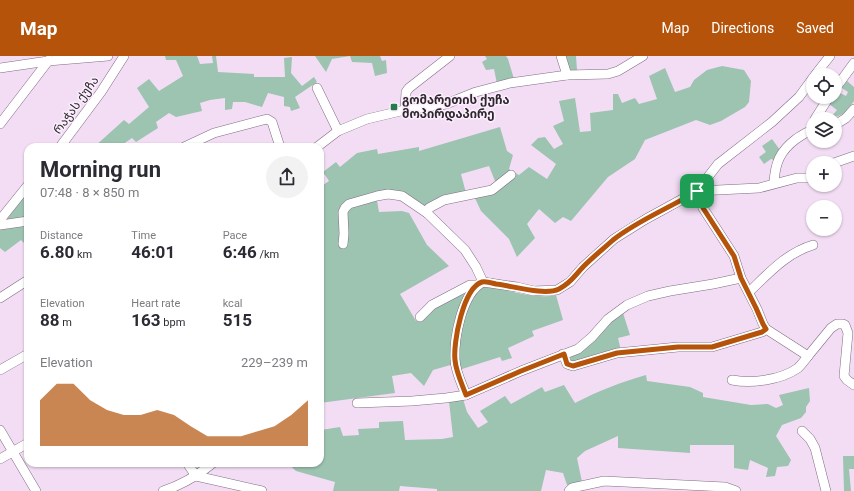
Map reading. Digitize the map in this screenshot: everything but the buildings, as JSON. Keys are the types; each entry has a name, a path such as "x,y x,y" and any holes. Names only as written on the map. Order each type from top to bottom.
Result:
{"street":[{"path":"0,68 50,59 108,56"},
{"name":"რაჭას ქუჩა","path":"63,143 101,92 124,56"},
{"path":"405,110 406,92 408,88 450,56"},
{"path":"561,56 567,75"},
{"path":"322,143 338,131 367,119 405,110 446,104 476,92 510,83 567,75 608,74 618,71 643,56"},
{"path":"821,68 830,56"},
{"path":"0,124 50,59"},
{"path":"842,79 854,63"},
{"path":"317,88 338,131"},
{"path":"420,318 432,305 470,285 480,283 517,287 534,291 557,290 570,282 583,267 614,239 646,219 697,191 718,164 772,122 800,97 806,88"},
{"path":"842,121 854,109"},
{"path":"193,143 214,133 267,119 272,122 279,143"},
{"path":"774,183 774,176 782,152 789,145 806,134"},
{"path":"842,160 854,156"},
{"path":"427,213 429,208 444,200 492,190 512,175"},
{"path":"697,191 759,188 797,178 806,178"},
{"path":"0,220 24,190"},
{"path":"697,191 703,208 734,256 741,278 766,329 808,356"},
{"path":"343,244 343,212 345,208 353,202 388,194 402,196 427,213 465,250 476,267 480,283"},
{"path":"0,225 24,222"},
{"path":"749,292 787,256 813,245"},
{"path":"357,403 412,401 466,395 521,371 578,349 592,338 608,319 627,305 641,299 670,290 713,284 741,278"},
{"path":"0,298 24,283"},
{"path":"466,395 458,375 455,359 457,336 459,322 465,305 473,290 480,283"},
{"path":"732,380 749,382 781,376 800,366 830,328 837,324 843,324 845,325 848,333 844,376 854,385"},
{"path":"564,354 567,364 573,366 617,353 678,347 712,347 762,332 766,329"},
{"path":"0,370 24,356"},
{"path":"0,430 36,491"},
{"path":"802,431 810,439 815,448 826,491"},
{"path":"0,459 24,445"},
{"path":"190,467 196,476 262,491"},
{"path":"163,491 196,476 208,467"},
{"path":"569,491 572,488 604,481 725,487 736,491"}],"green space":[{"path":"165,56 197,56 200,64 213,63 212,56 216,56 218,72 254,74 254,77 285,77 284,58 292,57 291,73 302,86 314,77 317,82 295,97 300,108 291,111 290,107 284,106 284,97 268,93 262,107 245,102 233,102 232,109 225,110 225,98 210,100 200,103 202,111 176,117 169,113 156,122 158,128 136,142 132,138 125,143 98,143 124,120 129,124 149,107 137,88 149,79 159,91 183,76 176,60 166,60"},
{"path":"315,56 350,56 332,59 326,72"},
{"path":"350,56 380,56 382,61 386,60 387,73 375,76 372,63 352,62"},
{"path":"485,56 506,56 514,79 497,84 494,69 486,70 482,62 487,59"},
{"path":"563,56 576,56 577,70 567,70"},
{"path":"722,66 744,70 751,81 749,102 745,107 721,121 710,125 696,120 645,140 635,159 608,177 571,221 563,217 555,223 539,209 527,224 535,238 517,257 509,239 481,211 474,196 488,195 499,191 489,166 461,174 466,193 424,209 405,196 376,195 379,212 402,211 409,213 427,245 449,266 400,294 416,321 419,320 428,310 469,291 454,364 433,370 424,386 411,373 392,376 395,393 324,402 324,184 329,181 324,171 336,162 340,167 357,153 377,149 378,154 419,147 419,151 500,127 507,151 513,155 509,169 519,175 529,167 547,179 556,164 531,145 538,138 545,137 554,149 563,144 553,126 564,121 559,101 575,98 580,132 591,131 590,113 613,110 613,94 618,94 622,103 635,98 639,104 657,99 649,76 665,68 675,92 690,87 694,80 707,70"},
{"path":"847,81 854,87 854,101 845,113 842,114 842,112 835,112 837,110 829,104 842,104 842,94 846,96 848,92 842,88"},
{"path":"772,139 780,150 777,161 771,159 764,164 759,157 766,152 762,146"},
{"path":"24,197 24,219 9,221 7,219"},
{"path":"24,225 24,243 21,240 5,252 0,248 0,229"},
{"path":"487,286 522,294 539,296 556,295 563,320 532,331 534,336 508,348 512,358 502,361 500,357 459,370 460,330 474,292"},
{"path":"623,313 630,335 618,338 621,351 574,363 571,362 571,355 590,345 614,319"},
{"path":"646,375 647,381 690,387 703,393 703,397 751,405 768,404 776,408 783,405 779,395 809,388 810,401 806,407 806,412 801,418 782,425 776,436 791,460 788,466 777,467 775,476 766,477 768,468 750,460 748,470 734,468 734,445 690,445 690,453 618,448 618,436 585,451 577,458 582,482 567,485 563,473 546,470 541,491 437,491 437,489 400,486 399,491 333,491 335,482 296,471 292,467 324,467 324,430 340,427 343,436 359,435 358,429 379,428 379,422 403,421 405,440 442,439 453,437 449,401 463,399 467,412 478,428 488,422 480,411 505,396 511,404 542,387 545,392 564,385 575,403 610,387"},
{"path":"843,456 854,456 854,469 849,469 851,491 844,491"}],"place":[{"name":"გომარეთის ქუჩა მოპირდაპირე","path":"394,107"}],"route":[{"path":"697,191 703,208 734,256 741,278 766,329 762,332 712,347 678,347 617,353 573,366 567,364 564,354 466,395 458,375 455,359 457,336 459,322 465,305 477,285 482,282 534,291 557,290 570,282 583,267 614,239 646,219 685,199 697,191"}]}
